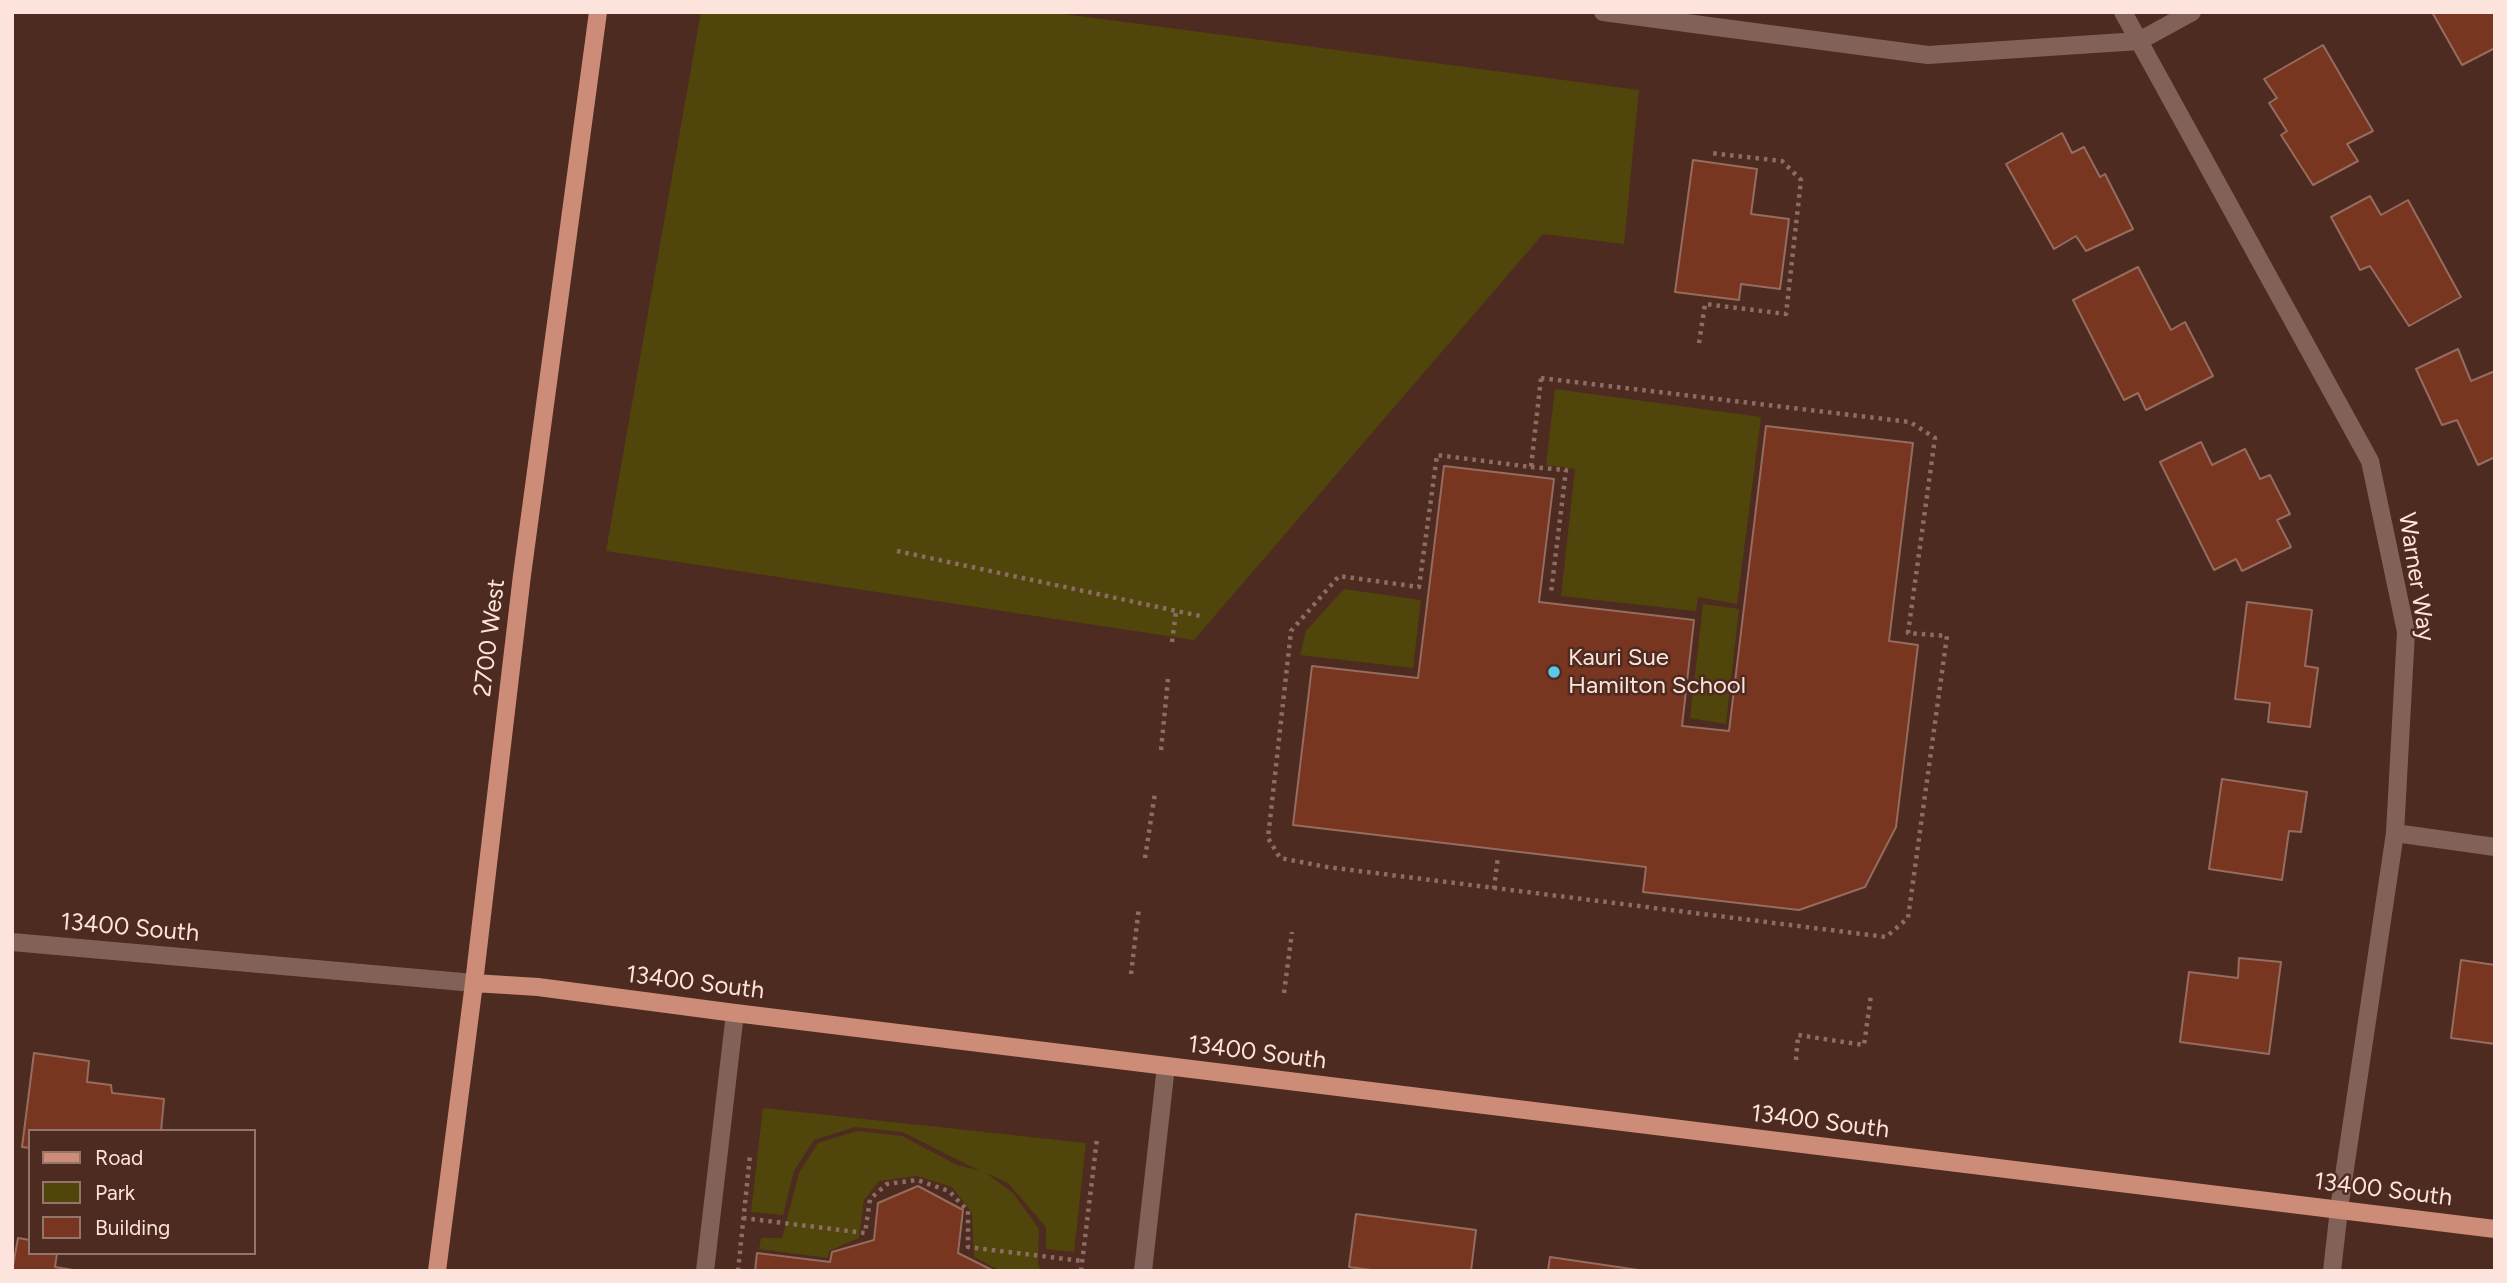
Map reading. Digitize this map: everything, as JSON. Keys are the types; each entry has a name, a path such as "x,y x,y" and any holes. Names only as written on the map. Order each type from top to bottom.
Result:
{"main road":[{"name":"2700 West","path":"437,1271 522,575 598,12"},
{"name":"13400 South","path":"474,983 538,987 2495,1229"}],"street":[{"path":"1603,12 1928,55 2139,41 2192,12"},
{"name":"Warner Way","path":"2123,12 2370,461 2406,632 2395,833 2332,1271"},
{"path":"2395,833 2495,846"},
{"name":"13400 South","path":"12,942 474,983"},
{"path":"705,1271 735,1013"},
{"path":"1143,1271 1166,1066"}],"path":[{"path":"1699,344 1705,304 1786,314 1801,180 1782,161 1710,153"},
{"path":"1531,467 1541,378 1910,422 1935,438 1908,633 1947,636 1908,918 1886,937 1327,867 1280,858 1268,838 1291,631 1339,576 1419,587 1437,455 1531,467 1566,470 1551,593"},
{"path":"897,551 1200,617"},
{"path":"1172,642 1176,612"},
{"path":"1161,750 1168,679"},
{"path":"1145,858 1155,793"},
{"path":"1494,888 1498,856"},
{"path":"1131,974 1139,907"},
{"path":"1283,993 1292,932"},
{"path":"1796,1060 1798,1035 1864,1045 1871,995"},
{"path":"1080,1271 1097,1139"},
{"path":"738,1271 751,1152"},
{"path":"743,1218 865,1233 870,1199 887,1184 918,1180 948,1191 968,1211 968,1247 1082,1261"}],"green space":[{"path":"701,12 1049,12 1639,90 1624,244 1543,234 1194,640 606,551"},
{"path":"1555,389 1761,417 1737,604 1698,597 1696,611 1561,596 1575,469 1546,465"},
{"path":"1344,589 1421,600 1413,668 1300,655 1306,631"},
{"path":"1703,604 1739,609 1726,724 1690,718"},
{"path":"763,1108 1086,1143 1074,1252 1046,1249 1046,1227 1008,1183 986,1173 1013,1193 1039,1229 1038,1264 1041,1271 997,1271 974,1257 972,1213 952,1187 917,1176 879,1181 864,1200 859,1238 829,1251 828,1258 759,1249 761,1238 782,1238 799,1173 818,1143 857,1131 902,1136 957,1165 980,1171 903,1132 855,1127 814,1140 794,1171 783,1215 751,1212"}],"building":[{"path":"2432,12 2495,12 2495,48 2462,65"},
{"path":"2323,45 2373,131 2347,144 2358,161 2313,185 2281,135 2287,131 2269,103 2277,98 2264,79"},
{"path":"2062,133 2072,153 2084,147 2100,177 2105,174 2133,229 2086,251 2076,236 2054,249 2006,164"},
{"path":"1693,160 1757,169 1751,214 1789,219 1780,289 1741,284 1739,300 1675,292"},
{"path":"2370,196 2381,215 2408,200 2461,297 2409,326 2370,266 2360,270 2331,217"},
{"path":"2138,267 2171,330 2185,322 2213,376 2146,410 2138,393 2124,400 2073,300"},
{"path":"2458,349 2471,381 2495,371 2495,457 2478,465 2457,420 2442,425 2416,369"},
{"name":"Kauri Sue Hamilton School","path":"1766,426 1913,443 1889,641 1918,645 1896,827 1865,887 1799,910 1643,892 1646,867 1293,825 1312,666 1418,678 1444,466 1554,479 1539,602 1694,620 1682,726 1729,731"},
{"path":"2201,442 2212,465 2245,449 2260,479 2270,475 2290,514 2277,520 2291,547 2242,571 2236,559 2214,570 2160,462"},
{"path":"2247,602 2312,610 2305,666 2318,668 2310,727 2268,722 2270,703 2235,699"},
{"path":"2222,779 2307,792 2301,832 2289,831 2282,880 2209,869"},
{"path":"2239,958 2281,962 2269,1054 2180,1042 2189,972 2238,978"},
{"path":"2461,960 2495,965 2495,1044 2451,1038"},
{"path":"34,1053 89,1061 87,1082 111,1085 112,1093 164,1099 161,1129 28,1129 28,1148 22,1147"},
{"path":"918,1186 963,1210 958,1253 994,1271 755,1271 757,1253 830,1262 832,1252 874,1240 878,1203"},
{"path":"1356,1214 1476,1230 1471,1271 1379,1271 1349,1267"},
{"path":"18,1238 28,1240 28,1255 57,1255 55,1267 79,1271 12,1271"},
{"path":"1550,1257 1645,1271 1548,1271"}],"place":[{"name":"Kauri Sue Hamilton School","path":"1554,672"}]}
